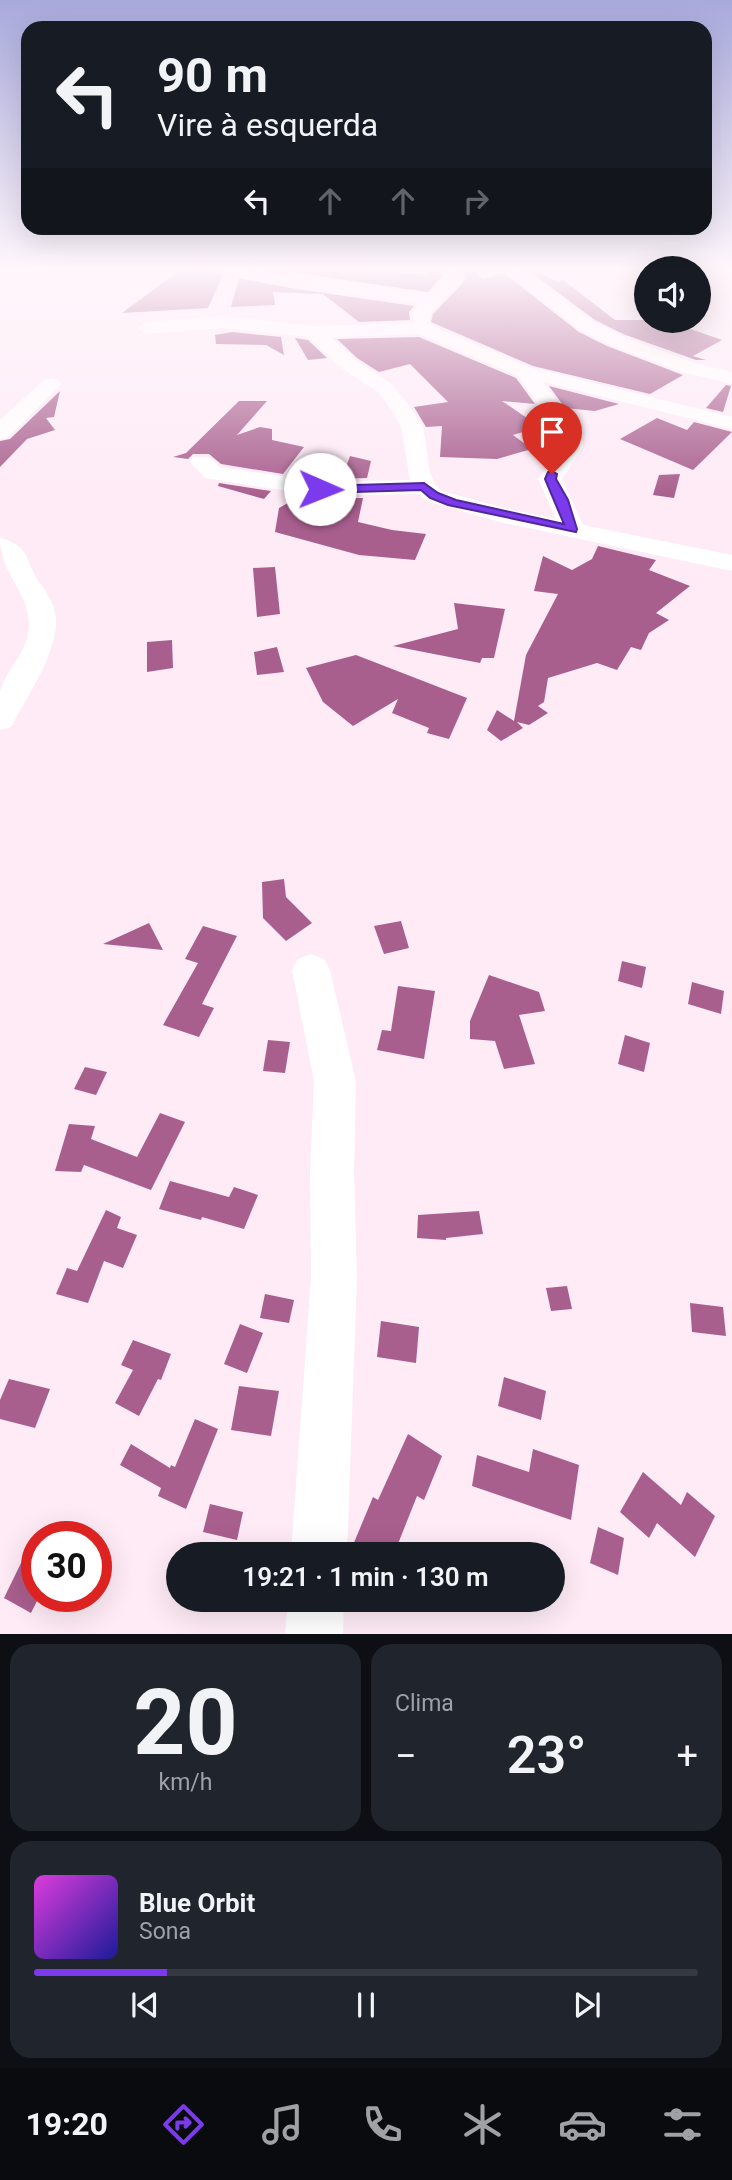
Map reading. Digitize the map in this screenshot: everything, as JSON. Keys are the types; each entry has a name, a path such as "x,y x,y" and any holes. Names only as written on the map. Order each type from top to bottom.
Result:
{"street":[{"path":"328,344 348,364 385,388 400,407 412,426 419,472 424,486 434,495 452,502 732,563"},
{"path":"460,344 525,372 732,423"},
{"path":"626,344 689,368 732,378"},
{"path":"525,372 572,435 572,447 550,479 562,500 572,529"},
{"path":"0,432 51,384"},
{"path":"201,462 213,473 320,489 366,490 424,486"},
{"path":"0,546 11,550 23,578 40,606 43,626 38,648 0,720"},
{"path":"311,970 335,1082 332,1171 334,1277 320,1542"},
{"path":"314,1634 315,1612"}],"building":[{"path":"229,344 282,344 284,355 266,345"},
{"path":"299,344 312,344 327,358 308,360"},
{"path":"343,344 436,344 516,378 535,404 502,401 540,427 513,435 532,449 497,459 440,457 442,426 426,427 414,407 448,402 410,364 379,372 357,358"},
{"path":"483,344 604,344 683,375 650,394 533,366"},
{"path":"652,344 714,344 693,356 706,360 696,360"},
{"path":"726,385 731,386 723,412 706,408"},
{"path":"549,386 619,404 595,411 565,408"},
{"path":"60,391 54,417 46,418 55,430 27,439 0,467 0,441 10,439"},
{"path":"239,401 267,401 237,435 260,427 272,429 272,440 304,447 283,474 221,464 209,454 193,454 188,459 173,457 186,453"},
{"path":"657,418 687,430 694,422 732,432 693,470 620,439"},
{"path":"350,456 371,461 367,478 327,479 346,467"},
{"path":"680,474 674,498 653,495 659,475"},
{"path":"219,483 271,491 264,499 218,486"},
{"path":"300,496 320,499 363,498 358,522 426,534 415,560 359,555 275,532 279,508"},
{"path":"598,546 656,560 649,570 690,586 656,613 669,620 649,633 641,650 631,647 617,670 597,663 548,678 544,702 538,706 548,713 529,725 517,722 523,728 501,741 487,730 497,710 514,721 526,655 558,594 534,591 543,556 572,570 592,559"},
{"path":"275,567 280,614 257,617 253,568"},
{"path":"454,603 505,609 494,658 482,658 480,663 393,646 458,629"},
{"path":"172,640 173,668 147,672 147,642"},
{"path":"277,647 284,672 257,675 254,652"},
{"path":"356,655 467,698 449,739 427,733 429,728 392,713 398,699 353,726 323,702 306,668"},
{"path":"284,879 286,897 312,923 286,941 263,918 262,882"},
{"path":"401,921 409,948 384,954 374,926"},
{"path":"149,923 163,950 103,944"},
{"path":"203,926 237,936 202,1004 214,1008 199,1037 163,1025 198,963 185,959"},
{"path":"622,961 646,967 642,988 618,981"},
{"path":"489,975 539,992 545,1011 519,1015 535,1064 504,1069 495,1041 470,1039 470,1021"},
{"path":"692,982 724,991 721,1014 688,1004"},
{"path":"398,986 435,991 424,1059 377,1050 382,1030 391,1031"},
{"path":"625,1035 650,1043 644,1072 618,1064"},
{"path":"268,1040 290,1042 285,1073 263,1071"},
{"path":"85,1067 107,1072 96,1095 74,1089"},
{"path":"160,1113 185,1122 151,1190 84,1165 81,1172 55,1171 69,1124 95,1126 91,1139 137,1157"},
{"path":"170,1181 229,1197 234,1187 258,1195 244,1229 159,1209"},
{"path":"106,1210 121,1217 117,1228 137,1235 123,1268 104,1261 88,1303 56,1294 67,1268 77,1271"},
{"path":"479,1211 483,1234 446,1240 417,1238 418,1215"},
{"path":"567,1286 572,1309 551,1311 546,1288"},
{"path":"265,1294 294,1300 289,1323 260,1318"},
{"path":"690,1303 723,1307 726,1336 692,1332"},
{"path":"381,1321 419,1327 416,1363 377,1357"},
{"path":"240,1324 263,1333 247,1373 224,1364"},
{"path":"133,1340 171,1354 161,1380 158,1379 139,1416 115,1403 133,1370 121,1365"},
{"path":"504,1377 546,1391 541,1420 498,1406"},
{"path":"9,1379 50,1389 35,1428 0,1419 0,1400"},
{"path":"239,1386 279,1391 271,1436 231,1430"},
{"path":"195,1419 218,1429 186,1509 158,1496 161,1488 120,1465 131,1444 170,1468 171,1465 175,1467"},
{"path":"408,1434 442,1456 424,1500 417,1496 399,1542 354,1542 373,1497 378,1500"},
{"path":"533,1449 579,1465 571,1520 472,1486 477,1455 529,1472"},
{"path":"643,1472 681,1505 687,1492 715,1516 695,1557 657,1523 649,1538 620,1512"},
{"path":"210,1504 243,1512 237,1540 203,1532"},
{"path":"598,1527 624,1538 618,1575 590,1563"},
{"path":"21,1563 21,1607 4,1598"}],"route":[{"path":"320,489 366,490 424,486 434,495 452,502 504,516 572,529 562,500 550,479 552,474"}]}
